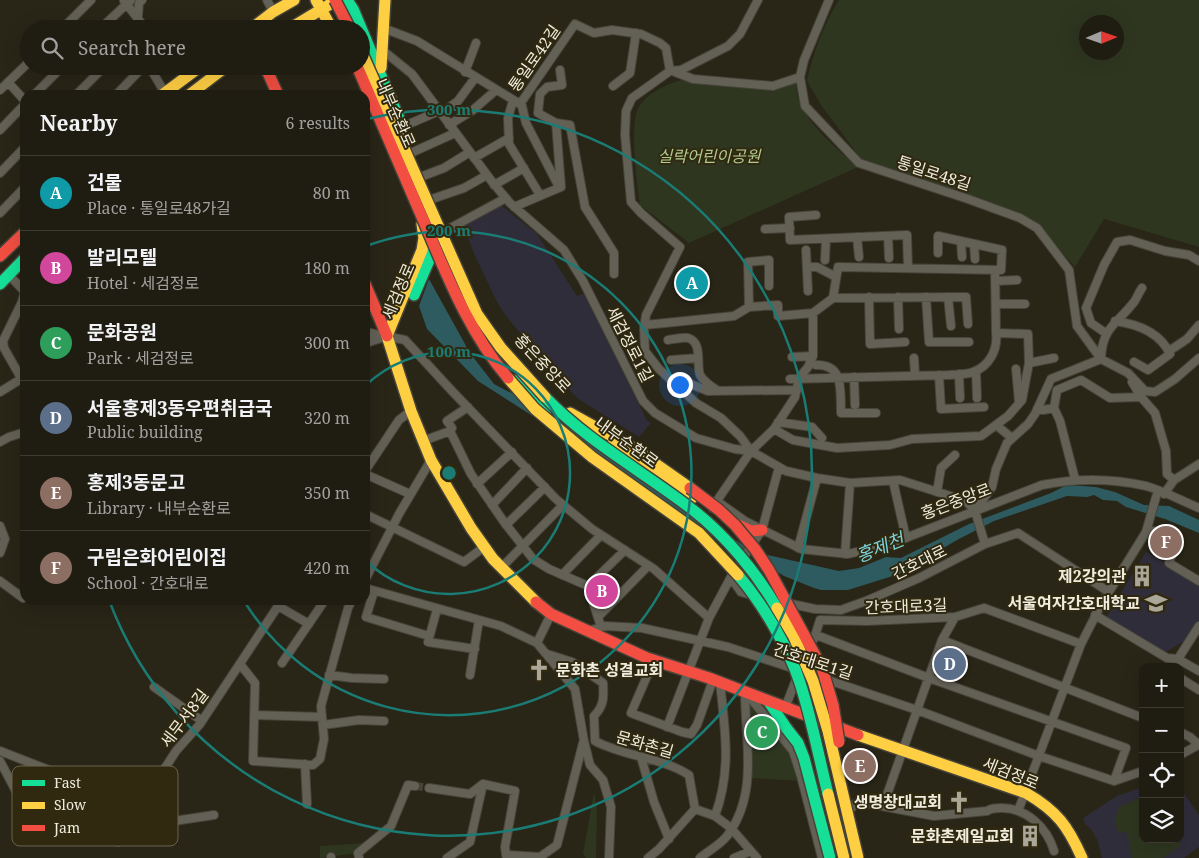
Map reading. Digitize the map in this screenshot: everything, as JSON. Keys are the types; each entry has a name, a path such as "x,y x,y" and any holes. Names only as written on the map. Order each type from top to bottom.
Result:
{"main road":[{"path":"273,12 284,0"},
{"path":"263,20 294,0"},
{"path":"300,20 321,3 336,0 346,20"},
{"name":"세검정로","path":"347,0 358,20"},
{"path":"381,73 381,49 386,0"},
{"path":"321,3 328,20"},
{"path":"321,3 333,20"},
{"name":"세검정로","path":"370,48 432,199 436,210 437,222 434,242 426,254 399,319 398,332 387,336 411,411 431,460 484,547 501,568 551,614 654,660 717,681 902,751 1026,793 1045,804 1056,814 1072,836 1082,858"},
{"name":"내부순환로","path":"370,70 477,314 521,372 552,404 603,446 694,511 721,536 748,566 775,605 794,637 813,681 828,731 858,858"},
{"path":"169,90 189,75"},
{"path":"196,90 215,75"},
{"path":"270,75 276,90"},
{"name":"세검정로","path":"357,75 365,90"},
{"name":"내부순환로","path":"361,75 367,90"},
{"name":"내부순환로","path":"370,96 450,283 496,364 535,409 592,457 699,533 744,582 764,611 782,642 800,682 844,858"},
{"name":"세검정로","path":"370,101 422,224 426,254"},
{"name":"홍은중앙로","path":"436,210 483,312 499,339 537,384 570,413"},
{"path":"0,256 20,237"},
{"name":"홍은중앙로","path":"434,242 480,331 496,354 526,388 555,414 587,434 630,455 710,511 747,530 762,530"},
{"path":"0,284 20,263"},
{"path":"370,294 387,336"},
{"path":"570,413 633,448 690,488 735,525 755,549 769,570 822,668 836,722 840,752 841,790"},
{"path":"769,702 798,743 804,758 830,858"}],"street":[{"path":"71,20 91,0"},
{"path":"267,0 273,12"},
{"path":"750,451 740,436 721,418 696,403 659,369 645,351 646,316 680,247 640,213 631,202 625,135 626,111 632,98 670,71 681,70 728,46 740,34 758,0"},
{"name":"통일로48길","path":"829,0 804,60 800,78 805,106 859,163 977,202 1020,218 1037,228 1069,270 1077,326 1101,359"},
{"path":"109,20 127,1 138,20"},
{"path":"138,20 140,1"},
{"name":"통일로42길","path":"383,28 417,42 520,104 575,24 594,33 612,30 636,33 660,43 666,48 670,71"},
{"path":"613,86 630,73 636,33"},
{"path":"465,72 476,43"},
{"name":"세검정로1길","path":"381,49 412,74 494,185 514,206 564,250 583,281 643,401 655,413 696,438 735,449 750,451 786,470 817,478 850,483 900,480 966,501 975,511"},
{"path":"560,70 562,85 547,87 540,94 538,113 556,123 570,125 585,207 614,253 614,274"},
{"path":"0,90 20,71"},
{"path":"670,71 693,79 773,86 800,78"},
{"path":"39,90 54,75"},
{"path":"81,90 95,75"},
{"path":"121,90 135,75"},
{"path":"154,75 162,90"},
{"path":"402,127 440,112 458,101 475,78"},
{"path":"8,82 20,97"},
{"path":"449,125 473,110 496,90"},
{"path":"513,100 508,118 509,144 540,196"},
{"path":"521,102 526,123 560,187"},
{"path":"0,130 20,108"},
{"path":"556,123 560,187"},
{"path":"413,152 455,133"},
{"path":"423,176 509,138"},
{"path":"0,173 20,152"},
{"path":"494,185 524,168"},
{"path":"432,199 464,188 487,175"},
{"path":"514,206 560,187"},
{"path":"0,213 20,192"},
{"path":"445,231 506,198"},
{"path":"816,215 789,217 790,240 907,235 908,268"},
{"path":"765,229 790,228"},
{"path":"888,236 890,258"},
{"path":"833,298 838,267 1001,270 1002,250 938,236 938,253"},
{"path":"857,237 858,257"},
{"path":"826,238 826,260"},
{"path":"1107,334 1091,322 1086,308 1104,265 1117,242 1130,240 1189,255 1199,261"},
{"path":"961,241 962,257"},
{"path":"974,244 975,259"},
{"path":"806,250 808,291"},
{"path":"749,307 748,262 769,260 769,286"},
{"path":"807,267 817,267 836,277"},
{"path":"790,379 916,376 960,374 976,371 984,366 995,352 997,342 996,270"},
{"path":"9,275 20,286"},
{"path":"996,281 1017,280"},
{"path":"1101,359 1101,344 1115,321 1134,302 1142,288"},
{"path":"645,325 734,316 749,307 778,305 778,316 814,313 833,298 898,297 966,297 968,324"},
{"path":"898,297 900,329"},
{"path":"926,297 929,342 969,342"},
{"path":"948,297 951,326"},
{"path":"868,298 870,344 905,342"},
{"path":"996,304 1025,304"},
{"path":"20,306 3,340 4,348 20,377"},
{"path":"710,511 750,451 776,426 795,397 799,378 808,367 813,356 814,313"},
{"path":"1115,321 1130,323 1148,330 1169,351"},
{"path":"1134,362 1148,370 1170,354 1169,351 1187,339 1199,324"},
{"path":"370,333 405,340 563,504 601,534 682,592 709,618"},
{"path":"776,426 792,440 837,448 890,445 912,439 981,436 1008,416 1022,400 1029,363 1028,334 996,333"},
{"path":"370,342 387,336"},
{"path":"668,340 688,338 693,341 698,350 700,375 718,391"},
{"path":"792,357 813,356"},
{"path":"671,360 698,358"},
{"path":"914,358 916,376"},
{"path":"1029,363 1054,358"},
{"path":"985,544 975,511 992,486 996,469 1007,443 1028,424 1051,379 1101,359 1128,373 1145,391 1155,392 1175,379 1199,358"},
{"path":"816,364 826,364 839,377 841,413 876,413"},
{"path":"1016,369 1019,404"},
{"path":"976,371 977,398"},
{"path":"1128,373 1141,398 1155,413 1166,450 1166,474 1174,480"},
{"path":"960,374 960,398"},
{"path":"939,375 941,409 984,407"},
{"path":"854,377 855,404"},
{"path":"1075,480 1060,421 1054,408 1056,390 1081,380 1110,398 1141,398"},
{"path":"0,392 20,383"},
{"path":"688,383 708,391 797,390"},
{"path":"468,407 447,421 452,428 450,431 477,484 533,559 549,570 588,586 601,627"},
{"path":"1037,409 1054,408"},
{"path":"370,465 400,420 411,411"},
{"name":"홍은중앙로","path":"570,413 631,442 745,521 798,548 828,553 845,554 868,550 906,538 1042,485 1075,480 1093,479 1122,482 1160,493 1199,508"},
{"path":"996,425 1012,438"},
{"path":"776,426 812,427 822,438"},
{"path":"423,441 450,431"},
{"path":"0,442 20,434"},
{"path":"477,484 512,452"},
{"path":"937,492 941,468 955,455"},
{"path":"370,570 410,494 431,460"},
{"path":"1018,811 1081,644 1095,615 1141,543 1160,493 1174,480 1199,464"},
{"path":"667,727 709,618 736,567 762,530 779,466"},
{"path":"492,505 527,468"},
{"path":"370,474 410,494"},
{"path":"798,548 817,478"},
{"path":"893,481 906,538"},
{"path":"845,554 850,483"},
{"path":"506,525 546,487"},
{"path":"501,568 563,504"},
{"path":"370,516 464,562 484,547"},
{"path":"0,527 5,539 0,553"},
{"path":"1148,528 1177,539 1169,563 1199,581"},
{"name":"간호대로","path":"731,578 741,592 815,609 841,610 919,578 985,544 1018,533 1109,592"},
{"path":"562,575 601,534"},
{"path":"588,586 625,550"},
{"path":"598,617 648,566"},
{"path":"0,581 20,596"},
{"path":"370,590 501,626 537,643 575,690 590,765 603,780 611,807 609,858"},
{"path":"370,604 374,591"},
{"name":"세무서8길","path":"165,766 202,721 279,605"},
{"name":"세무서8길","path":"283,605 309,624"},
{"path":"282,663 322,605"},
{"path":"240,664 254,683 253,761 313,765 320,759 324,739 321,706 350,605"},
{"path":"370,605 366,617 430,636"},
{"path":"955,617 984,608 1081,644"},
{"path":"437,609 428,642 474,649"},
{"path":"537,643 551,614"},
{"path":"1095,615 1166,662 1178,659 1198,630"},
{"name":"간호대로3길","path":"816,635 820,620 867,621 955,617"},
{"name":"간호대로3길","path":"942,640 955,617"},
{"path":"470,675 479,620"},
{"name":"간호대로1길","path":"588,631 601,627 642,628 728,647 917,710 1040,756 1114,781"},
{"path":"785,708 799,670 816,635 929,678 1126,748 1114,781"},
{"path":"883,806 942,640 1139,716"},
{"name":"문화촌길","path":"546,654 572,662 603,683 604,697 601,709 594,716 595,741 606,747 676,767 689,775 696,809"},
{"path":"1178,659 1199,671"},
{"path":"654,660 631,713 667,727 691,734 717,681"},
{"path":"330,675 384,679"},
{"path":"715,816 722,796 727,750 717,681"},
{"path":"1184,681 1199,690"},
{"path":"154,687 202,721"},
{"path":"700,858 726,837 742,810 749,778 745,692"},
{"name":"세검정로","path":"745,692 793,751 822,858"},
{"path":"254,715 322,721 384,721"},
{"path":"1184,734 1198,745 1184,753"},
{"path":"429,788 470,794 483,784 515,791 505,847 507,857 540,857 557,845 584,741"},
{"path":"0,750 39,766"},
{"path":"641,757 654,802 669,839"},
{"path":"0,762 12,784"},
{"path":"305,764 307,804"},
{"path":"1114,781 1139,772"},
{"path":"447,858 470,842 483,784"},
{"path":"359,858 358,853 391,826 408,785 415,786"},
{"name":"세검정로","path":"816,836 835,828 855,804 864,802 934,816 987,811 993,808 1010,808 1030,818 1043,829 1049,837 1054,851"},
{"path":"648,858 669,839 696,809 715,816 731,828 756,858"},
{"name":"세무서8길","path":"178,820 214,815"},
{"path":"734,858 751,851"}],"shaded area":[{"path":"501,205 537,234 577,296 585,293 647,421 651,423 639,437 577,398 549,368 506,316 497,302 463,226"},
{"path":"1146,552 1199,583 1199,621 1186,640 1164,653 1106,617"},
{"path":"1139,788 1139,843 1184,843 1184,794 1199,815 1199,847 1184,858 1102,858 1097,839 1085,824 1083,818 1117,796"}],"green space":[{"path":"839,0 1199,0 1199,247 1104,219 1075,267 1032,219 955,190 862,160 821,105 807,81 812,60"},
{"name":"실락어린이공원","path":"681,80 725,85 795,81 800,104 811,121 826,138 858,167 689,243 640,205 635,157 635,120 640,105 656,91"},
{"path":"747,696 791,752 801,781 750,778"},
{"path":"594,792 597,809 596,858 586,858 583,854"},
{"path":"1139,798 1139,843 1180,843 1181,845 1163,858 1132,858 1127,832 1118,833 1115,820 1119,807"},
{"path":"367,843 358,853 320,858 320,846"}],"water":[{"path":"429,279 470,353 494,384 572,425 685,507 754,552 839,571 859,568 886,557 901,558 969,524 1051,493 1067,485 1096,487 1115,492 1144,505 1169,506 1199,520 1199,533 1165,519 1126,507 1117,501 1103,500 1094,495 1087,497 1067,496 994,521 899,574 848,590 821,590 814,588 784,576 750,555 718,540 597,457 478,381 427,329 419,306"}],"tunnel":[{"path":"415,786 429,788"}],"traffic: fast":[{"path":"347,0 358,20"},
{"path":"370,50 400,121"},
{"path":"414,295 430,258 435,239"},
{"path":"0,284 20,263"},
{"path":"518,380 548,408"},
{"path":"545,397 598,443 705,520 740,555 760,581 777,608"},
{"path":"738,575 774,626 795,669 808,711 828,794"},
{"path":"769,702 787,729"},
{"path":"787,729 798,743 804,758 830,858"}],"traffic: slow":[{"path":"263,20 294,0"},
{"path":"316,0 327,20"},
{"path":"304,20 337,0"},
{"path":"381,68 385,0"},
{"path":"370,71 477,314 501,348 545,397"},
{"path":"169,90 189,75"},
{"path":"196,90 215,75"},
{"path":"422,224 424,238 422,250 387,336 411,411 431,460 471,528 493,559 536,602"},
{"path":"508,378 535,409 592,457 699,533 738,575"},
{"path":"570,413 633,448 690,488"},
{"path":"611,446 630,455 692,498"},
{"path":"777,608 794,637 813,681 828,731 858,858"},
{"path":"858,735 1026,793 1054,813 1072,837 1082,858"},
{"path":"828,794 844,858"}],"traffic: jam":[{"path":"335,0 345,20"},
{"path":"269,75 276,90"},
{"path":"361,75 367,90"},
{"path":"370,96 461,305 482,343 508,378"},
{"path":"0,256 20,237"},
{"path":"370,296 387,336"},
{"path":"690,488 735,525 769,570 822,668 833,705 839,742"},
{"path":"736,524 751,531 762,530"},
{"path":"536,602 551,614 647,658 709,678 858,735"}],"place":[{"name":"건물","path":"692,283"},
{"name":"구립은화어린이집","path":"1166,542"},
{"name":"제2강의관","path":"1142,576"},
{"name":"발리모텔","path":"602,591"},
{"name":"서울여자간호대학교","path":"1156,603"},
{"name":"서울홍제3동우편취급국","path":"950,664"},
{"name":"문화촌 성결교회","path":"539,670"},
{"name":"문화공원","path":"762,732"},
{"name":"홍제3동문고","path":"860,766"},
{"name":"생명창대교회","path":"959,802"},
{"name":"문화촌제일교회","path":"1030,836"}],"water label":[{"name":"홍제천","path":"880,548"}]}
